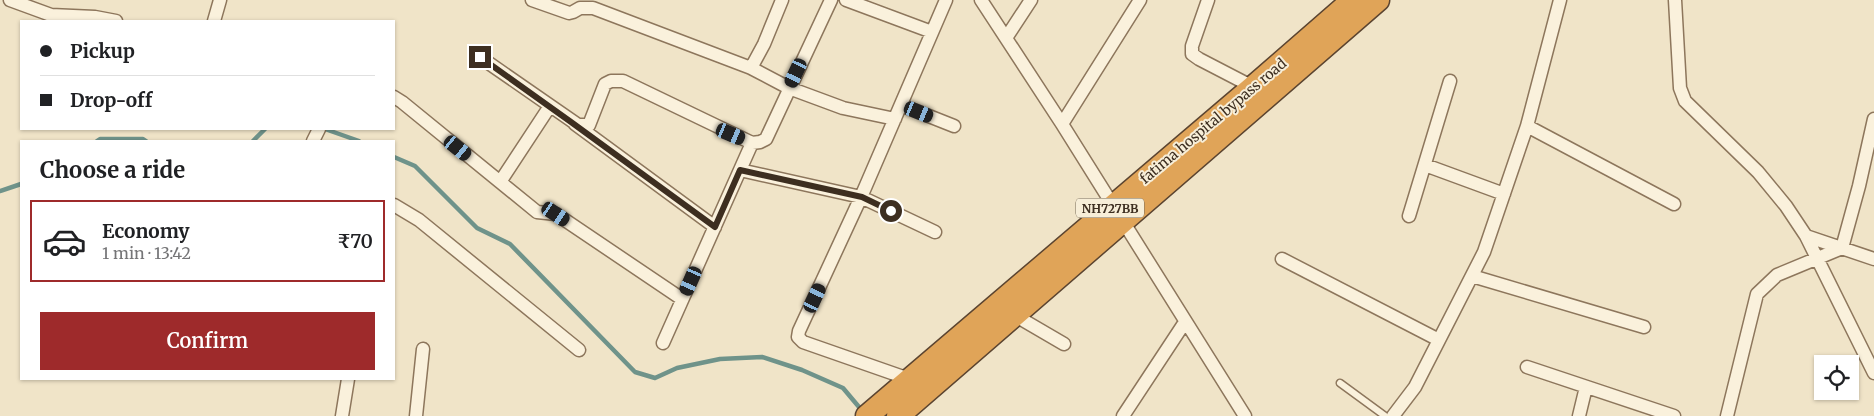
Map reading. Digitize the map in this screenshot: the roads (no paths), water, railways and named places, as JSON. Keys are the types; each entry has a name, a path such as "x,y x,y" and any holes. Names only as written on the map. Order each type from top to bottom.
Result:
{"highway":[{"name":"fatima hospital bypass road","path":"867,416 909,379 1016,316 1117,214 1254,87 1353,0"},
{"name":"fatima hospital bypass road","path":"898,416 969,343 1117,214 1378,0"}],"street":[{"path":"10,0 51,15 95,17 111,20"},
{"path":"214,20 220,0"},
{"path":"532,0 569,13 580,8 593,8 751,68 789,88 843,108 895,118"},
{"path":"751,68 764,44 782,0"},
{"path":"571,122 588,126 605,84 618,80 752,142 760,142 766,139 831,0"},
{"path":"846,0 932,32"},
{"path":"909,379 803,342 798,337 799,331 862,197 946,0"},
{"path":"981,0 1062,124 1244,416"},
{"path":"1006,38 1031,0"},
{"path":"1062,124 1140,0"},
{"path":"1208,0 1192,46 1192,54 1254,87"},
{"path":"1394,416 1415,387 1484,252 1527,126 1560,0"},
{"path":"1675,0 1680,88 1684,102 1772,187 1806,236 1874,373"},
{"path":"480,57 715,227"},
{"path":"1409,216 1450,81"},
{"path":"395,98 537,212 556,214 682,300"},
{"path":"901,105 954,126"},
{"path":"500,182 550,106"},
{"path":"1727,416 1757,294 1777,275 1818,260 1842,248 1860,186 1874,119"},
{"path":"1527,126 1674,204"},
{"path":"663,343 752,142"},
{"path":"1425,164 1504,194"},
{"path":"740,170 862,197 935,232"},
{"path":"395,206 419,220 579,350"},
{"path":"1806,236 1874,259"},
{"path":"1282,258 1439,340"},
{"path":"1472,276 1644,327"},
{"path":"1016,316 1064,344"},
{"path":"1123,416 1185,322"},
{"path":"416,416 424,349"},
{"path":"1526,367 1674,416"},
{"path":"342,416 348,380"},
{"path":"1579,416 1586,386"}],"lane":[{"path":"1340,383 1385,416"}],"waterway":[{"path":"254,140 264,130"},
{"path":"328,130 356,140"},
{"path":"98,140 144,140"},
{"path":"395,157 415,166 477,228 510,244 635,372 655,378 677,368 720,359 762,357 802,370 843,388 859,407"},
{"path":"0,191 20,184"}]}
